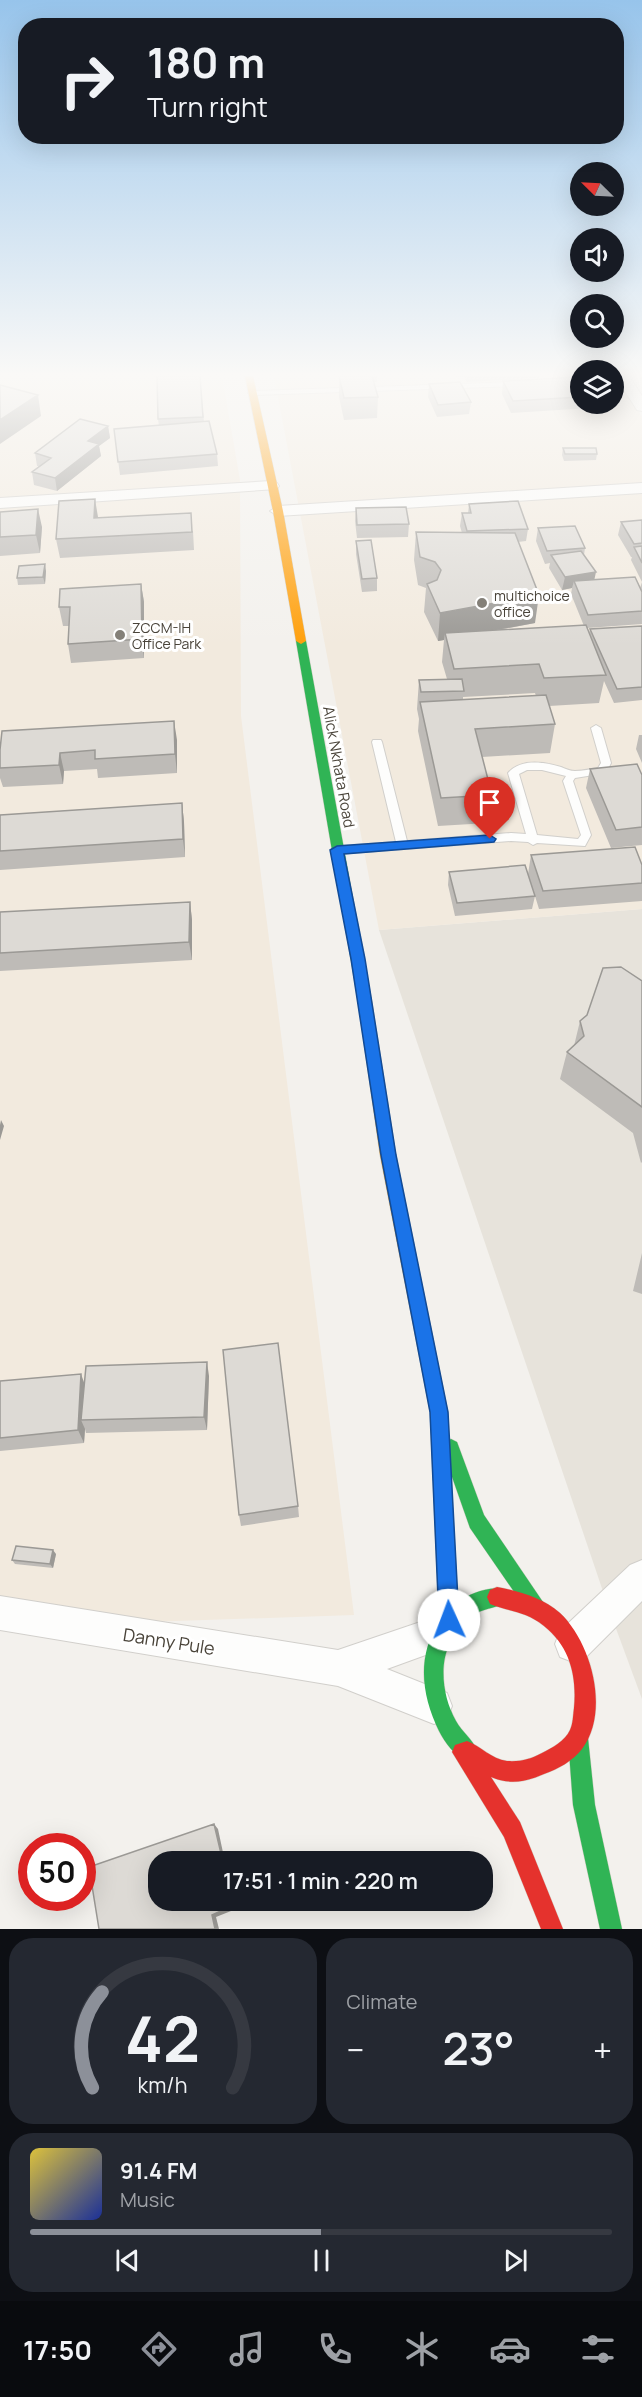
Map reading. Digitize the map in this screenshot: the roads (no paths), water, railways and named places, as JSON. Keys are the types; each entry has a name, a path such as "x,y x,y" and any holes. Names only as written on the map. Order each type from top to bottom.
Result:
{"main road":[{"name":"Alick Nkhata Road","path":"267,466 278,511 358,959 388,1155 439,1412 477,1521 535,1605"},
{"name":"Alick Nkhata Road","path":"439,1412 445,1627"},
{"path":"578,1738 550,1764 514,1773 494,1769 474,1758 445,1731 434,1706 430,1667 433,1649 445,1627 464,1606 482,1598 516,1599 535,1605 562,1628 573,1644 586,1690 584,1714 578,1738 584,1805 611,1929"},
{"path":"459,1746 512,1830 552,1929"}],"street":[{"path":"0,503 271,486"},
{"path":"278,511 642,488"},
{"path":"573,1644 642,1577"},
{"name":"Danny Pule","path":"0,1613 338,1668 434,1706"},
{"name":"Danny Pule","path":"338,1668 445,1627"}],"lane":[{"path":"533,841 513,773 521,769 549,766 572,775 602,771 606,763 596,728"},
{"path":"378,742 403,846"},
{"path":"337,850 512,837 533,841 581,843 586,835 568,781 572,775"}],"place":[{"name":"multichoice office","path":"482,603"},
{"name":"ZCCM-IH Office Park","path":"120,635"}]}
